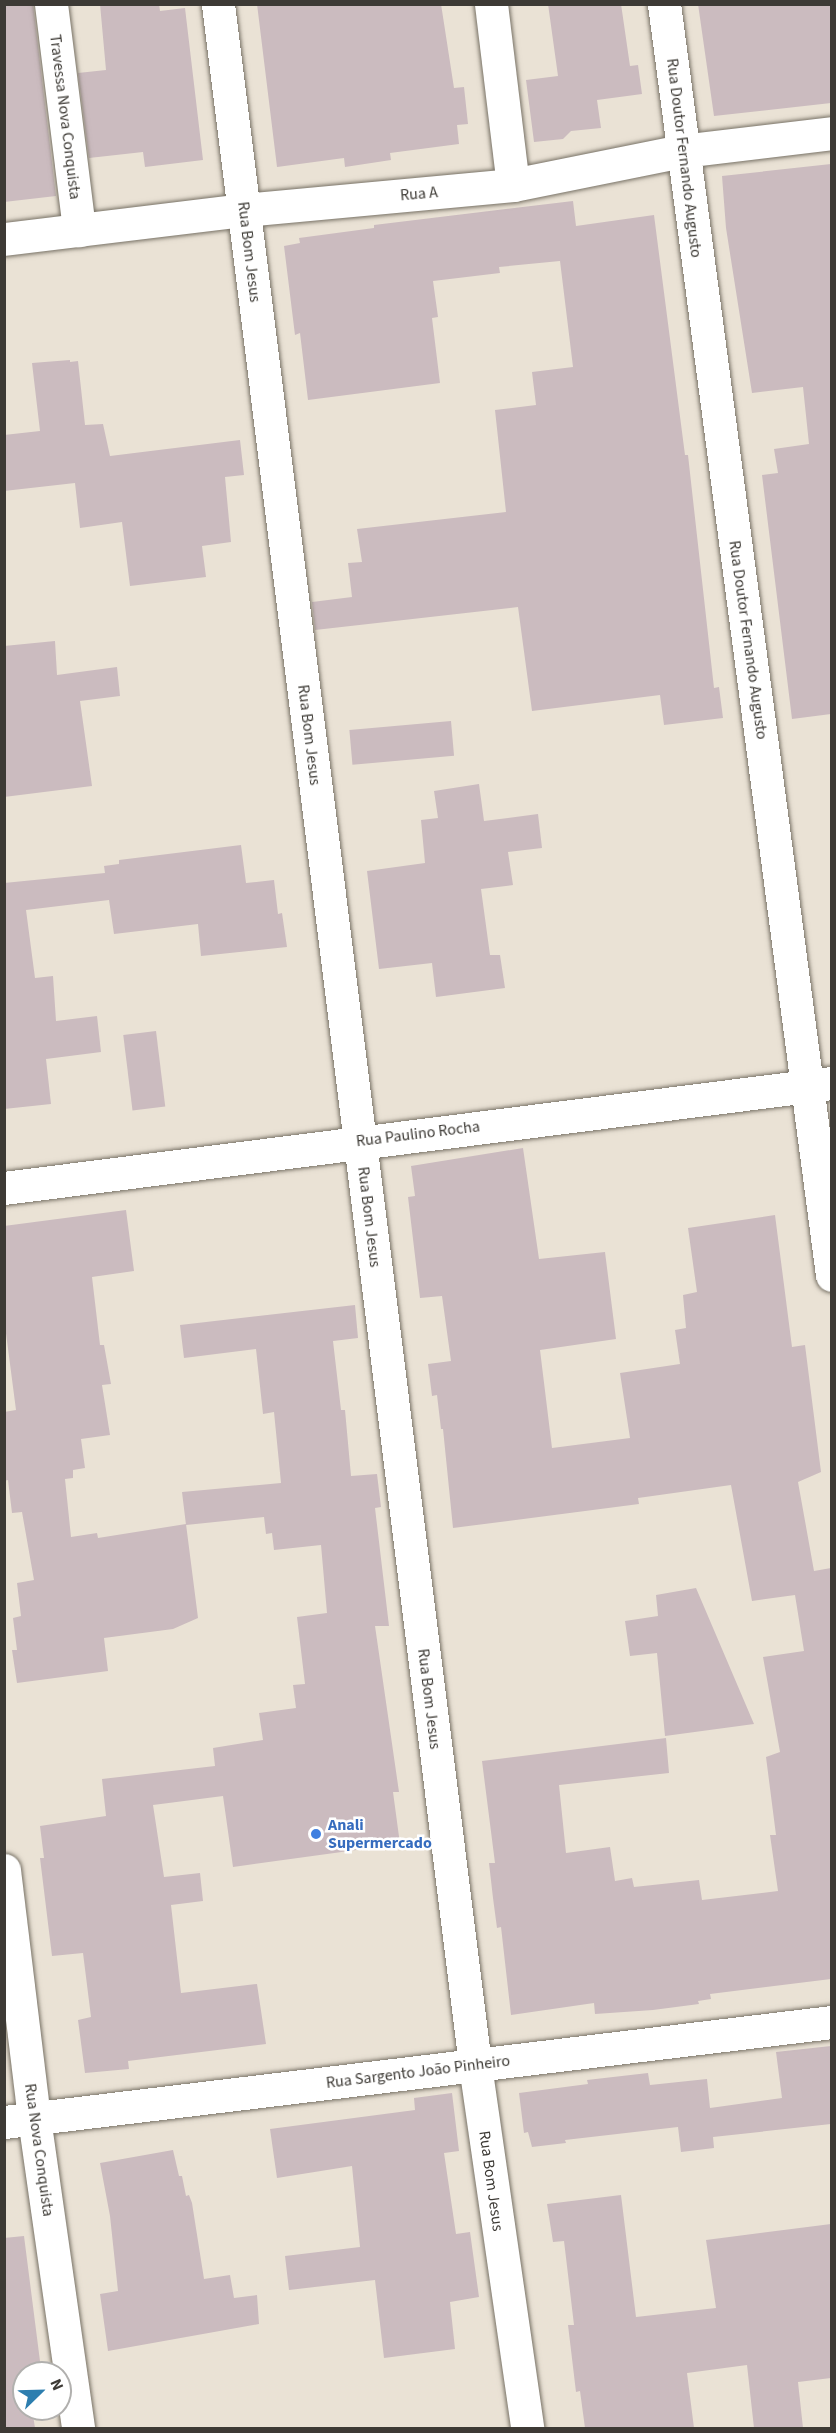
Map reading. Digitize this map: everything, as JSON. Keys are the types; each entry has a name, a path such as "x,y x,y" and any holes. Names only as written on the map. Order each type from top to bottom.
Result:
{"street":[{"name":"Travessa Nova Conquista","path":"51,4 80,230"},
{"name":"Rua Bom Jesus","path":"218,4 475,2065 527,2428"},
{"path":"491,4 513,185"},
{"name":"Rua Doutor Fernando Augusto","path":"664,4 682,152 819,1085 831,1275"},
{"name":"Rua A","path":"4,239 244,210 513,185 682,152 831,133"},
{"name":"Rua Paulino Rocha","path":"4,1188 360,1141 819,1085"},
{"name":"Rua Nova Conquista","path":"4,1870 20,2120 78,2428"},
{"name":"Rua Sargento João Pinheiro","path":"20,2120 831,2022"}],"building":[{"path":"4,4 33,4 56,196 4,202"},
{"path":"100,4 159,4 160,11 185,8 203,160 145,167 143,152 89,158 78,73 106,70"},
{"path":"257,4 441,4 454,88 464,87 468,124 457,125 459,144 390,153 391,160 345,167 344,158 277,167"},
{"path":"548,4 621,4 630,66 638,65 642,94 597,100 601,128 571,131 563,139 534,142 526,80 558,76"},
{"path":"698,4 831,4 831,103 714,116"},
{"path":"831,164 831,714 792,719 762,475 778,473 774,449 809,444 803,387 752,393 726,228 722,176"},
{"path":"573,201 576,226 654,215 685,455 688,455 714,688 719,687 723,718 664,725 660,695 532,711 518,607 315,630 312,602 352,597 348,563 362,562 357,529 506,512 495,410 536,405 532,372 573,367 560,261 499,267 500,273 433,281 438,317 432,318 440,383 308,400 300,333 295,335 284,246 300,243 299,238 374,228 374,225"},
{"path":"70,360 70,362 78,361 85,425 103,424 110,456 240,440 244,475 225,477 231,542 202,546 206,577 130,586 122,522 80,528 75,483 4,491 4,435 40,431 32,363"},
{"path":"55,641 57,675 117,667 120,696 80,701 92,786 4,797 4,646"},
{"path":"451,721 454,756 352,765 349,730"},
{"path":"479,784 484,821 538,814 542,848 508,852 513,885 481,889 490,955 500,955 505,988 436,997 432,963 379,969 367,871 425,863 421,820 438,818 434,791"},
{"path":"241,845 246,883 274,880 278,914 282,913 287,947 201,956 198,924 114,934 109,900 26,910 35,978 53,976 56,1021 97,1016 101,1052 46,1059 51,1104 4,1109 4,883 105,873 104,866 119,864 119,860"},
{"path":"156,1031 165,1106 133,1110 123,1035"},
{"path":"523,1148 539,1259 605,1252 616,1339 540,1350 552,1448 630,1438 620,1373 680,1364 675,1330 686,1328 683,1295 697,1292 688,1228 775,1215 792,1347 805,1345 821,1472 798,1482 814,1571 831,1568 831,1979 710,1994 711,1999 698,2001 699,2004 653,2010 595,2014 594,2003 511,2015 501,1927 497,1928 489,1863 495,1863 482,1761 666,1738 669,1773 559,1785 566,1853 610,1847 615,1881 632,1878 634,1887 699,1880 702,1900 778,1891 770,1835 776,1835 766,1757 780,1752 763,1657 804,1651 795,1595 752,1601 731,1485 638,1498 639,1504 453,1528 443,1429 441,1429 437,1395 432,1396 428,1364 451,1361 442,1296 420,1298 408,1197 415,1196 411,1166"},
{"path":"126,1210 134,1271 92,1277 100,1345 104,1345 111,1384 102,1385 110,1435 81,1439 85,1468 73,1470 73,1478 65,1479 71,1537 97,1533 98,1538 186,1524 198,1618 173,1629 104,1638 108,1671 17,1683 12,1650 17,1650 13,1618 21,1616 17,1583 34,1580 22,1512 12,1513 8,1480 4,1481 4,1412 16,1410 4,1318 4,1226"},
{"path":"355,1305 358,1338 333,1341 341,1410 345,1410 351,1476 377,1474 381,1507 375,1508 389,1626 375,1626 399,1792 393,1792 400,1844 233,1867 223,1796 153,1805 164,1877 200,1873 203,1901 171,1905 181,1993 257,1984 266,2044 128,2061 129,2069 85,2073 78,2020 91,2017 83,1953 52,1956 40,1858 44,1858 40,1826 106,1816 102,1779 215,1766 213,1748 263,1740 259,1713 296,1708 293,1685 305,1684 297,1617 327,1613 321,1545 274,1550 272,1533 266,1534 264,1517 186,1525 182,1492 281,1483 274,1412 263,1414 256,1349 184,1358 180,1325"},
{"path":"696,1588 754,1724 665,1736 657,1653 630,1656 625,1621 658,1616 656,1595"},
{"path":"831,2046 831,2124 713,2137 714,2148 681,2152 678,2127 565,2140 566,2143 532,2147 528,2132 524,2133 519,2093 588,2084 587,2080 648,2073 650,2085 707,2079 710,2108 782,2098 776,2052"},
{"path":"452,2093 459,2151 444,2153 456,2234 470,2232 479,2297 450,2302 455,2349 384,2358 375,2280 289,2290 285,2256 360,2247 352,2166 277,2178 270,2129 415,2110 414,2098"},
{"path":"173,2150 186,2196 189,2195 192,2203 204,2279 230,2275 234,2298 257,2295 259,2324 108,2351 100,2294 118,2291 110,2216 100,2163"},
{"path":"621,2195 636,2317 716,2308 706,2240 831,2224 831,2378 798,2382 803,2428 754,2428 747,2365 687,2373 694,2428 585,2428 580,2391 576,2392 568,2325 574,2325 564,2241 553,2242 547,2204"},
{"path":"24,2236 40,2361 12,2361 12,2421 34,2421 35,2428 4,2428 4,2238"}],"place":[{"name":"Anali Supermercado","path":"316,1834"}]}
